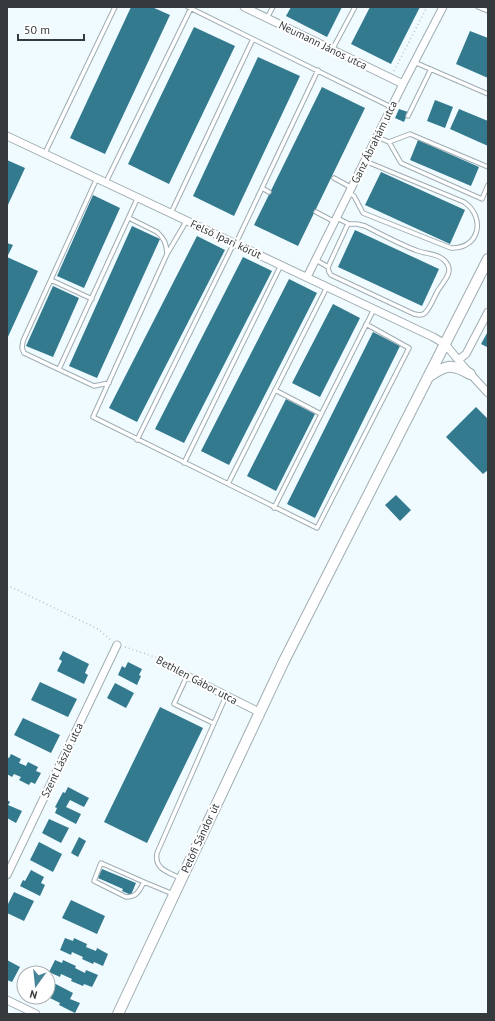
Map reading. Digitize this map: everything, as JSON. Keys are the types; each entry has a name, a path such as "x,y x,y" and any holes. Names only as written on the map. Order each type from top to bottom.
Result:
{"main road":[{"name":"Petőfi Sándor út","path":"118,1014 173,894 283,663 488,259"},
{"path":"427,378 447,366 455,367 470,374"}],"street":[{"name":"Neumann János utca","path":"244,7 403,84"},
{"name":"Ganz Ábrahám utca","path":"307,277 391,106 443,7"},
{"name":"Felső Ipari körút","path":"7,136 426,333 444,344 488,393"},
{"path":"458,360 466,354 488,312"},
{"name":"Szent László utca","path":"7,875 117,645"},
{"name":"Bethlen Gábor utca","path":"177,671 259,712"},
{"path":"7,1000 36,1014"}],"lane":[{"path":"45,154 115,7"},
{"path":"267,18 273,7"},
{"path":"332,50 355,7"},
{"path":"478,7 488,11"},
{"path":"106,182 189,8 391,106"},
{"path":"171,213 253,39"},
{"path":"414,62 488,94"},
{"path":"408,116 431,69"},
{"path":"137,440 262,188 318,70"},
{"path":"388,142 410,134 488,167"},
{"path":"377,136 388,142 401,163 482,199 488,185"},
{"path":"334,178 350,191 364,213 451,248 458,248 471,241 476,233 478,221 474,211 464,202 365,161"},
{"path":"96,178 23,341 22,348 24,353 94,386 109,383"},
{"path":"262,188 269,192"},
{"path":"59,369 138,197"},
{"path":"316,212 349,224 365,226 418,251 444,259 449,270 446,280 439,287 424,314 418,315 331,275 328,272 328,267 349,224"},
{"path":"128,218 161,235 166,243 167,254"},
{"path":"187,220 167,254 93,417 317,528 409,348 366,324"},
{"path":"316,260 328,267"},
{"path":"184,463 282,265"},
{"path":"50,280 92,299"},
{"path":"228,484 327,287"},
{"path":"274,508 374,309"},
{"path":"275,390 321,414"},
{"path":"187,676 174,704 213,723"},
{"path":"181,878 160,867 156,861 157,853 226,696"},
{"path":"144,882 138,895 132,897 121,895 118,890 112,889 102,882 94,881 101,863 173,894"},
{"path":"106,871 109,866"},
{"path":"112,874 114,869"},
{"path":"118,876 120,871"},
{"path":"124,879 126,874"},
{"path":"112,889 114,885"}],"path":[{"path":"391,78 427,7"},
{"name":"Bethlen Gábor utca","path":"7,585 98,629 117,645 164,660 177,671"}],"building":[{"path":"131,7 152,7 170,15 105,154 70,138"},
{"path":"291,7 342,7 327,37 286,16"},
{"path":"370,7 420,7 391,64 351,44"},
{"path":"194,27 235,46 169,184 128,164"},
{"path":"470,31 488,38 488,78 456,64"},
{"path":"258,57 300,76 234,216 193,196"},
{"path":"322,87 365,108 298,246 254,225"},
{"path":"435,100 453,107 445,128 427,121"},
{"path":"399,109 408,112 404,122 395,118"},
{"path":"459,109 488,121 488,146 450,129"},
{"path":"418,140 479,167 471,186 410,160"},
{"path":"7,160 25,168 7,207"},
{"path":"381,172 465,210 450,244 365,205"},
{"path":"93,195 120,208 84,288 57,276"},
{"path":"132,226 160,239 97,378 69,366"},
{"path":"355,230 439,269 422,306 338,267"},
{"path":"197,236 225,250 137,422 109,408"},
{"path":"7,243 13,245 7,257"},
{"path":"7,257 38,271 7,339"},
{"path":"243,257 272,271 184,443 155,429"},
{"path":"289,279 317,293 229,465 201,451"},
{"path":"53,286 79,298 53,357 26,346"},
{"path":"333,304 360,318 320,397 292,383"},
{"path":"373,332 400,346 315,518 287,504"},
{"path":"487,333 488,334 487,347 481,344"},
{"path":"286,399 315,414 276,491 247,476"},
{"path":"476,407 488,419 488,470 483,474 446,437"},
{"path":"396,495 411,510 400,521 385,505"},
{"path":"63,651 89,664 85,673 88,675 84,684 57,671 62,661 59,659"},
{"path":"128,662 142,669 137,685 118,675 122,666 125,668"},
{"path":"40,682 77,699 68,717 31,700"},
{"path":"115,683 134,693 126,708 107,698"},
{"path":"160,707 203,728 147,843 104,822"},
{"path":"23,718 60,735 51,753 14,735"},
{"path":"11,754 21,759 19,763 26,766 28,762 38,767 36,771 41,773 35,784 31,782 29,785 19,780 21,777 14,774 12,777 7,774 7,757 9,758"},
{"path":"68,787 89,798 84,807 70,800 66,807 81,814 76,824 55,813 57,808 55,807 63,792 65,793"},
{"path":"7,800 10,802 8,805 22,811 16,823 7,818"},
{"path":"49,819 69,828 61,843 42,833"},
{"path":"79,837 86,841 78,857 71,853"},
{"path":"39,842 62,854 53,872 30,860"},
{"path":"102,869 136,883 131,895 122,891 123,889 98,878"},
{"path":"31,870 44,877 41,883 45,885 40,896 20,886 23,880 25,881"},
{"path":"14,892 34,901 24,921 7,913 7,906"},
{"path":"71,900 105,916 97,934 62,918"},
{"path":"65,938 73,941 74,938 87,944 86,947 96,951 97,948 108,954 103,966 94,962 93,964 72,952 71,955 60,950"},
{"path":"7,960 16,965 16,974 12,982 7,980"},
{"path":"55,960 62,963 63,960 76,966 75,968 85,973 86,970 98,975 92,987 84,984 83,986 71,981 72,979 61,974 60,977 56,975 56,965 52,965"},
{"path":"56,984 73,993 70,999 80,1003 75,1013 59,1005 60,1003 56,1001"}]}
